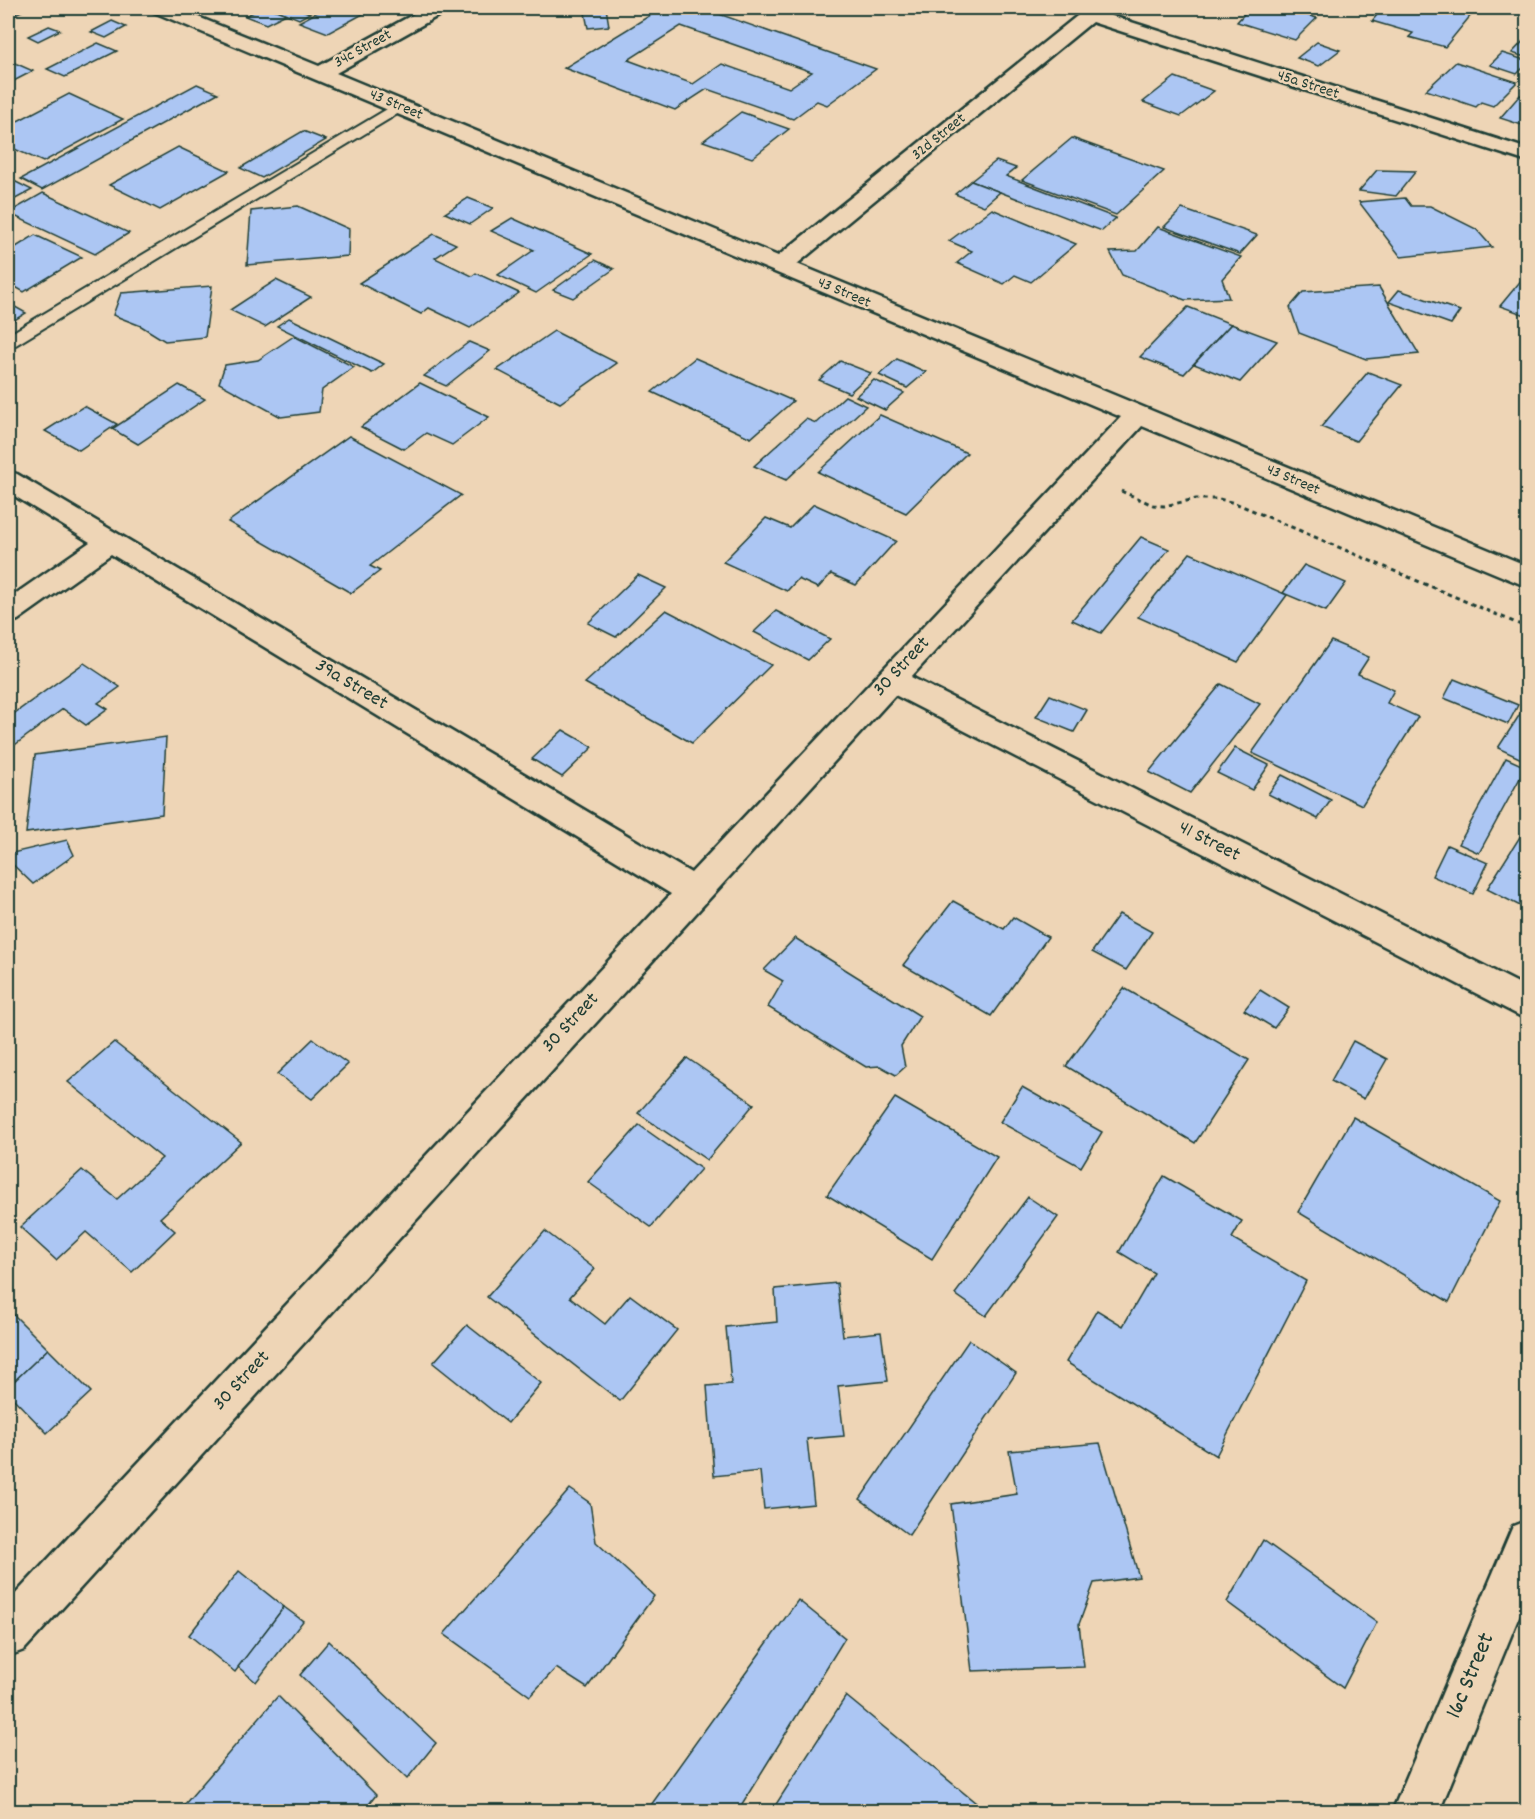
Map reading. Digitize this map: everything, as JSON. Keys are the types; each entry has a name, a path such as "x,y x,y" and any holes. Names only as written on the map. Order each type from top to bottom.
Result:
{"street":[{"name":"43 Street","path":"161,8 1527,577"},
{"name":"34c Street","path":"320,74 438,8"},
{"name":"45a Street","path":"1094,11 1527,156"},
{"name":"32d Street","path":"780,266 1094,11"},
{"name":"30 Street","path":"8,1634 694,891 1138,415"},
{"name":"39a Street","path":"8,480 694,891"},
{"path":"8,613 110,541"},
{"name":"41 Street","path":"891,680 1527,1005"},
{"name":"16c Street","path":"1415,1812 1527,1541"}],"lane":[{"path":"8,342 399,107"}],"path":[{"path":"1081,476 1153,505 1164,506 1196,499 1219,499 1235,503 1527,628"}],"building":[{"path":"8,8 20,8 24,10 8,17"},
{"path":"262,8 271,8 286,14 266,24 245,16"},
{"path":"296,8 310,13 299,19 275,9"},
{"path":"325,8 374,8 328,33 299,22"},
{"path":"584,8 606,8 609,26 588,28"},
{"path":"662,8 702,8 876,69 827,105 817,101 793,119 707,89 675,110 564,68","holes":["681,26 812,72 789,88 722,64 693,84 628,60"]},
{"path":"1241,8 1290,8 1292,11 1317,18 1295,40 1237,22 1245,13"},
{"path":"1368,8 1476,9 1445,47 1409,37 1413,33 1372,21 1377,15 1364,12"},
{"path":"112,21 126,27 106,38 91,32"},
{"path":"49,26 60,30 38,41 28,36"},
{"path":"1528,36 1528,58 1512,53"},
{"path":"1317,42 1340,50 1319,66 1297,58"},
{"path":"98,43 117,51 65,77 47,69"},
{"path":"1502,53 1528,61 1528,63 1517,74 1490,65"},
{"path":"8,60 33,71 8,84"},
{"path":"1456,62 1517,82 1493,106 1481,102 1476,107 1426,90"},
{"path":"1175,77 1214,91 1181,116 1143,102"},
{"path":"197,84 218,93 42,190 21,179"},
{"path":"69,94 123,119 43,162 8,146 8,126"},
{"path":"1520,95 1528,97 1528,127 1500,118"},
{"path":"741,112 789,129 752,158 703,141"},
{"path":"303,131 326,140 262,178 240,168"},
{"path":"1072,138 1164,171 1116,215 1022,180"},
{"path":"178,147 229,171 160,210 109,185"},
{"path":"996,161 1016,168 1006,176 1116,218 1102,231 971,181"},
{"path":"1377,170 1416,171 1396,196 1359,191"},
{"path":"8,178 32,190 8,203"},
{"path":"971,181 1000,192 984,206 955,194"},
{"path":"43,193 129,233 95,254 8,213"},
{"path":"468,198 493,208 470,224 445,213"},
{"path":"1405,198 1411,206 1430,206 1476,229 1492,247 1401,257 1359,202"},
{"path":"298,206 349,229 348,256 247,265 251,211"},
{"path":"992,209 1076,244 1031,282 1015,275 1004,284 957,263 972,251 949,241"},
{"path":"1182,209 1257,235 1240,254 1164,227"},
{"path":"512,218 592,254 536,293 498,275 534,250 491,231"},
{"path":"1158,227 1241,257 1222,279 1229,298 1185,300 1122,275 1110,252 1137,251"},
{"path":"434,234 456,244 435,258 472,276 476,273 519,293 470,328 429,308 421,314 359,283"},
{"path":"35,235 82,257 24,292 12,285 8,288 8,252"},
{"path":"595,260 614,269 573,298 553,290"},
{"path":"1528,272 1528,316 1500,306"},
{"path":"276,280 311,297 265,327 230,310"},
{"path":"212,286 205,337 165,341 141,326 113,315 121,293"},
{"path":"1379,287 1419,354 1366,359 1299,333 1290,307 1303,292"},
{"path":"1399,290 1460,311 1451,324 1389,302"},
{"path":"8,303 26,313 8,324"},
{"path":"1188,307 1231,324 1184,374 1140,357"},
{"path":"289,318 384,364 372,373 277,326"},
{"path":"1231,324 1277,341 1240,382 1194,364"},
{"path":"554,331 617,363 560,403 497,370"},
{"path":"294,336 354,367 322,390 319,412 281,417 219,383 225,365 258,360"},
{"path":"469,342 490,351 446,386 424,376"},
{"path":"695,358 793,401 751,438 652,392"},
{"path":"897,359 926,372 907,388 879,375"},
{"path":"840,361 871,373 849,393 819,380"},
{"path":"1368,372 1402,385 1356,441 1321,427"},
{"path":"874,380 904,393 885,410 856,396"},
{"path":"420,383 489,417 452,445 426,433 404,449 361,427"},
{"path":"179,385 205,399 138,444 112,429"},
{"path":"845,396 866,406 786,480 754,466 806,419 816,423"},
{"path":"84,406 117,424 79,450 45,431"},
{"path":"880,415 967,453 906,513 818,472"},
{"path":"349,436 461,495 370,566 380,571 351,593 228,522"},
{"path":"814,504 896,541 856,585 831,574 818,588 798,579 787,591 723,562 766,518 790,528"},
{"path":"1141,537 1169,549 1101,633 1072,620"},
{"path":"1190,553 1287,595 1238,662 1138,617"},
{"path":"1304,565 1346,583 1326,611 1283,593"},
{"path":"638,575 666,588 616,637 588,623"},
{"path":"666,610 771,665 692,743 585,683"},
{"path":"776,611 830,639 808,660 754,632"},
{"path":"1331,641 1369,657 1358,674 1394,690 1387,703 1418,717 1362,805 1252,753"},
{"path":"84,663 120,687 98,703 108,709 86,725 63,709 8,750 8,718"},
{"path":"1454,679 1518,705 1508,724 1444,698"},
{"path":"1221,684 1260,704 1190,793 1149,772"},
{"path":"1050,695 1087,710 1074,732 1036,717"},
{"path":"1524,708 1528,710 1528,762 1498,748"},
{"path":"563,730 593,747 562,777 532,759"},
{"path":"166,737 162,814 26,833 35,755"},
{"path":"1235,748 1269,765 1252,790 1217,773"},
{"path":"1506,758 1526,767 1479,853 1459,844"},
{"path":"1282,775 1331,800 1318,819 1268,794"},
{"path":"1528,824 1528,910 1487,889"},
{"path":"67,840 74,855 33,884 8,860 8,854"},
{"path":"1447,845 1488,863 1473,894 1432,876"},
{"path":"953,901 1004,929 1013,917 1048,937 991,1016 903,965"},
{"path":"1119,914 1152,932 1126,970 1092,952"},
{"path":"795,938 920,1016 901,1046 905,1067 896,1075 880,1066 866,1067 768,1007 783,981 764,970"},
{"path":"1124,988 1249,1060 1195,1143 1066,1066"},
{"path":"1260,990 1289,1008 1274,1028 1244,1010"},
{"path":"313,1039 348,1064 312,1099 277,1074"},
{"path":"1353,1041 1387,1059 1364,1099 1331,1081"},
{"path":"114,1042 241,1142 160,1218 175,1231 132,1272 86,1232 56,1260 20,1227 82,1170 117,1199 162,1158 68,1082"},
{"path":"687,1058 754,1104 707,1160 638,1113"},
{"path":"1022,1087 1102,1132 1081,1167 1000,1122"},
{"path":"895,1098 997,1157 932,1259 827,1195"},
{"path":"1353,1117 1500,1201 1449,1302 1298,1212"},
{"path":"639,1125 701,1169 651,1227 588,1182"},
{"path":"1164,1176 1242,1221 1232,1238 1306,1281 1216,1456 1066,1362 1097,1310 1123,1326 1154,1273 1119,1252"},
{"path":"1028,1197 1058,1217 986,1316 955,1294"},
{"path":"545,1231 595,1269 570,1297 605,1324 630,1295 677,1330 620,1401 487,1297"},
{"path":"837,1283 843,1336 881,1332 888,1381 838,1386 844,1436 807,1439 814,1504 764,1509 760,1471 714,1476 707,1386 731,1384 726,1327 777,1322 775,1289"},
{"path":"8,1309 48,1349 8,1387"},
{"path":"467,1325 541,1383 508,1423 433,1363"},
{"path":"969,1340 1016,1373 909,1535 860,1499"},
{"path":"48,1349 91,1392 47,1433 8,1393 8,1387"},
{"path":"1100,1443 1139,1577 1094,1583 1079,1624 1084,1667 972,1671 951,1504 1017,1494 1009,1451"},
{"path":"570,1489 590,1503 596,1542 654,1596 587,1688 556,1668 530,1696 444,1634"},
{"path":"1263,1540 1377,1622 1343,1688 1227,1602"},
{"path":"239,1571 284,1607 235,1672 189,1635"},
{"path":"798,1600 845,1638 737,1812 646,1812"},
{"path":"284,1607 303,1621 256,1682 238,1667"},
{"path":"329,1641 436,1743 407,1779 300,1675"},
{"path":"278,1696 376,1795 363,1812 178,1812"},
{"path":"846,1696 987,1812 771,1812"}]}
